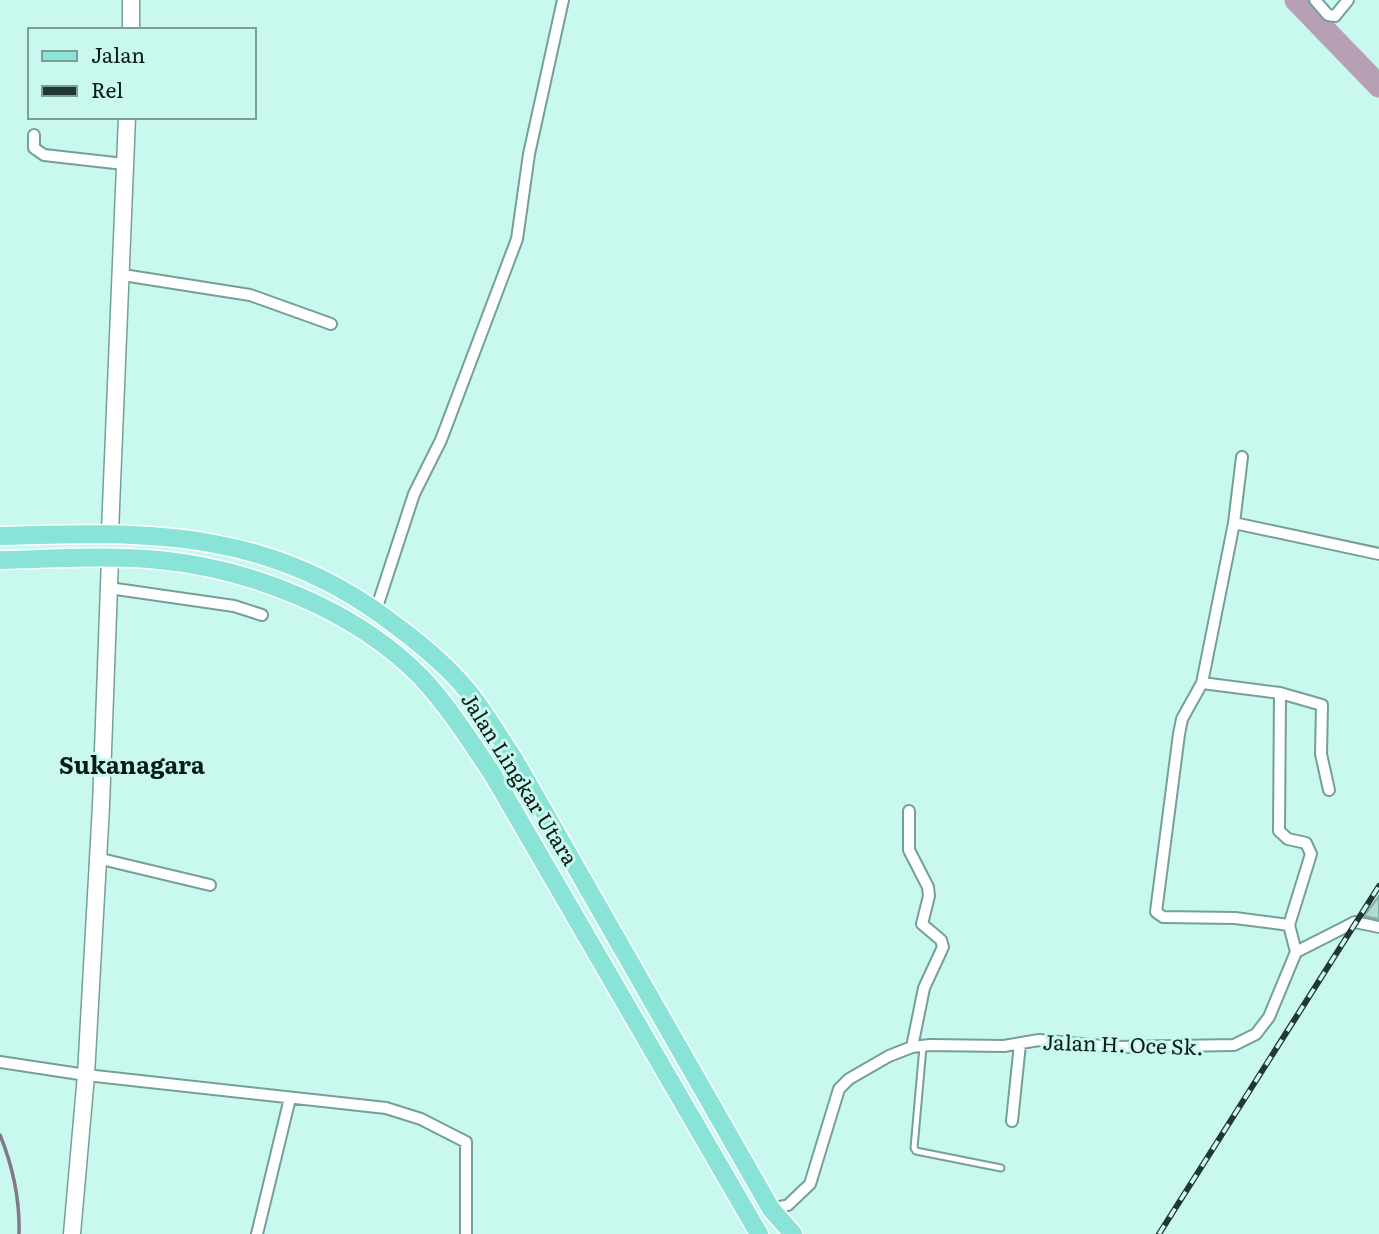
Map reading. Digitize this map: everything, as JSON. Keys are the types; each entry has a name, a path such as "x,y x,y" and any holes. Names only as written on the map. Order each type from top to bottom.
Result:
{"main road":[{"name":"Jalan Lingkar Utara","path":"0,536 110,532 165,535 226,545 273,558 342,588 376,610 429,651 466,689 514,759 771,1209 793,1234"},
{"path":"267,584 273,558"},
{"name":"Jalan Lingkar Utara","path":"0,559 160,560 267,584 332,612 419,676 451,713 493,775 681,1096 751,1230"},
{"path":"493,775 514,759"},
{"path":"681,1096 701,1083"}],"street":[{"path":"131,0 131,28"},
{"path":"376,610 414,494 441,440 517,239 529,154 564,0"},
{"path":"1315,0 1328,15 1335,16 1348,0"},
{"path":"110,532 123,275 127,119"},
{"path":"34,135 34,148 44,155 124,164"},
{"path":"123,275 250,295 331,324"},
{"path":"1242,457 1234,523 1202,683 1182,719 1179,734 1156,912 1163,917 1236,918 1289,925"},
{"path":"1234,523 1379,554"},
{"path":"72,1234 86,1075 110,558"},
{"path":"109,588 234,606 262,615"},
{"path":"1202,683 1280,693 1322,705 1321,754 1329,790"},
{"path":"1280,693 1279,831 1288,839 1306,843 1311,853 1289,925 1296,952 1356,922 1379,927"},
{"path":"909,811 909,850 928,887 929,896 922,924 943,945 924,988 917,1047"},
{"path":"97,858 210,885"},
{"name":"Jalan H. Oce Sk.","path":"771,1209 788,1205 810,1184 839,1088 864,1070 917,1047 1020,1044 1039,1040 1113,1047 1209,1046 1243,1042 1256,1034 1269,1017 1296,952"},
{"path":"1013,1121 1020,1044"},
{"path":"0,1062 86,1075 386,1108 464,1139 467,1153 466,1234"},
{"path":"257,1234 290,1098"}],"lane":[{"path":"917,1047 916,1151 1001,1168"}],"building":[{"path":"1379,896 1379,919 1364,916"}],"waterway":[{"path":"1296,0 1379,86"},
{"path":"0,1135 15,1183 19,1234"}],"railway":[{"path":"1159,1234 1379,886"}],"district":[{"name":"Sukanagara","path":"132,763"}]}
